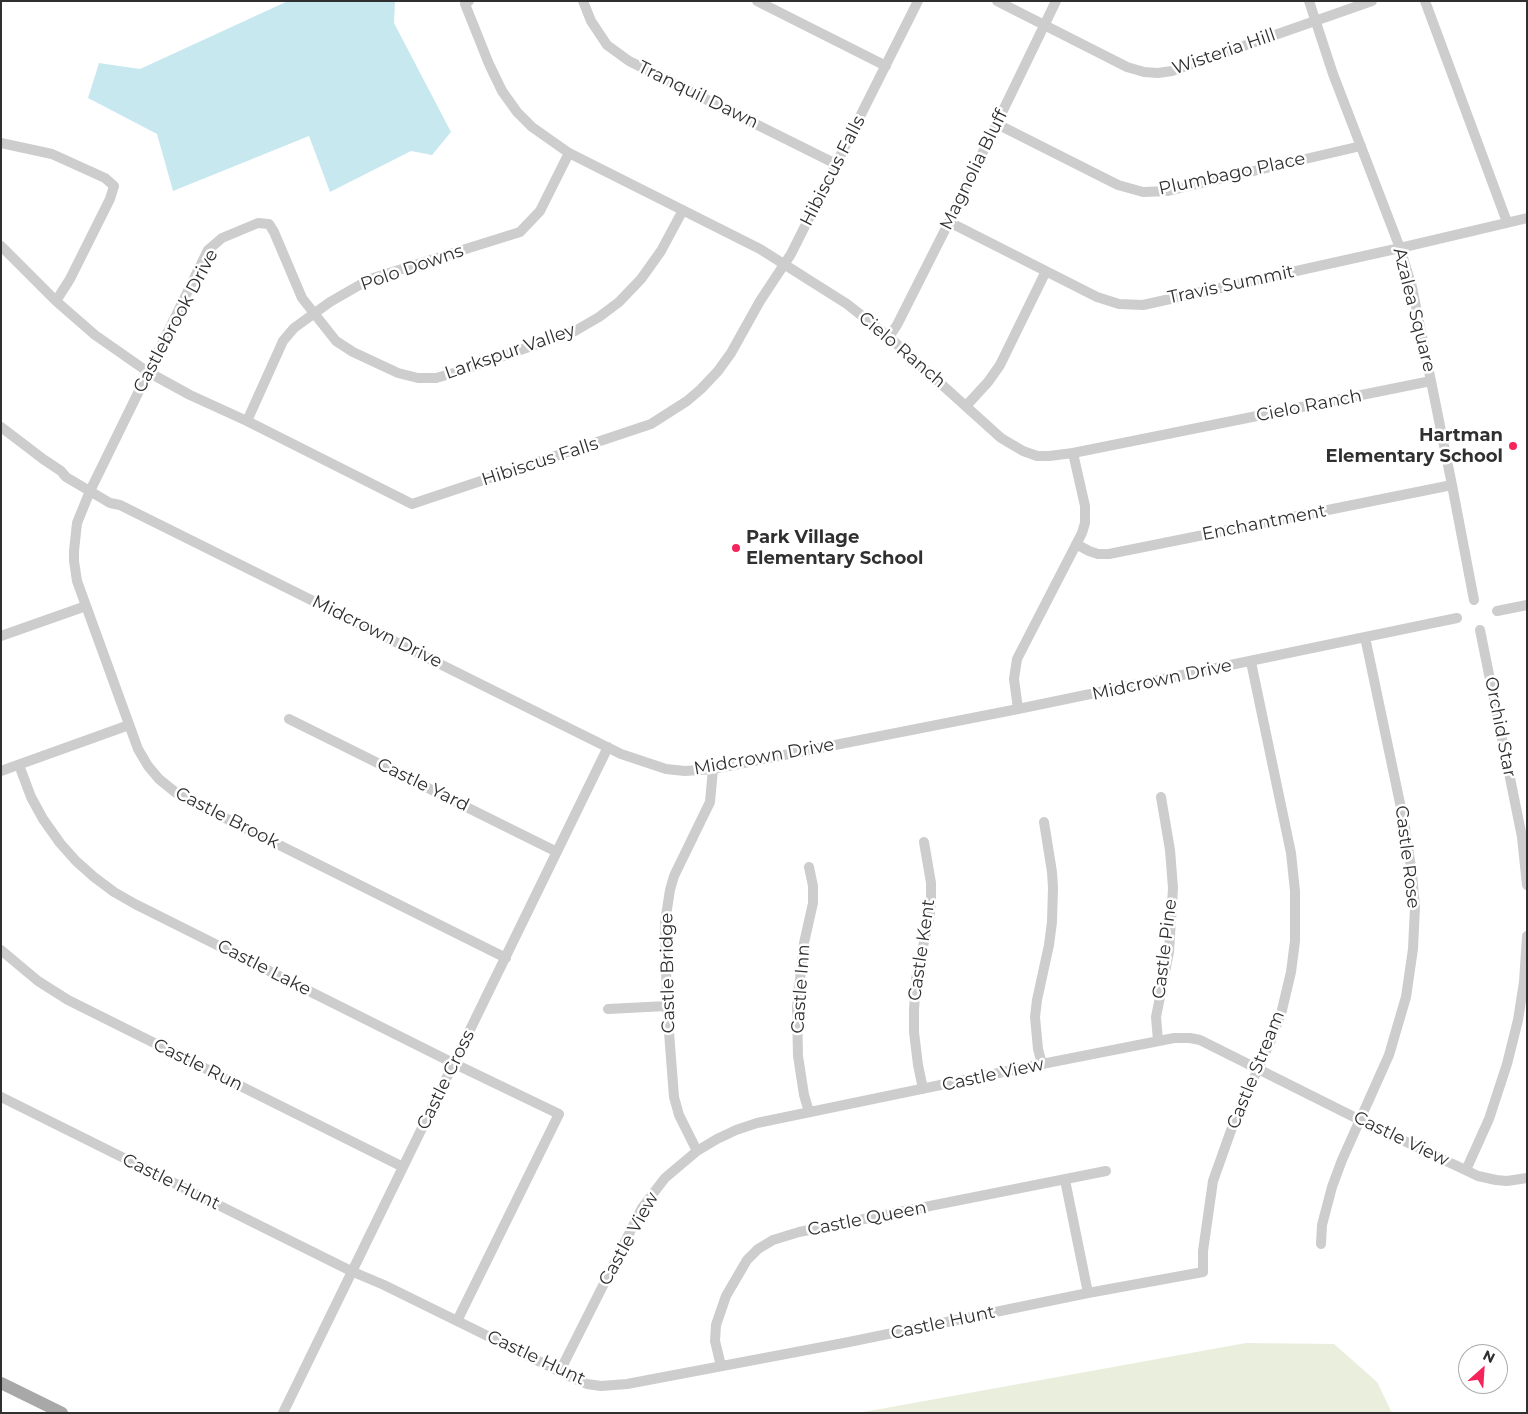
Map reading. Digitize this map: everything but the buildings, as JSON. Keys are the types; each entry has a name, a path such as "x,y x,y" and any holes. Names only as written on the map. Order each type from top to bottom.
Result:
{"main road":[{"path":"1,1383 62,1413"}],"street":[{"name":"Tranquil Dawn","path":"583,1 591,21 607,45 628,61 836,164"},
{"path":"757,1 886,66"},
{"name":"Hibiscus Falls","path":"1,246 56,302 95,335 148,372 190,395 412,504 636,430 670,413 701,389 718,371 735,347 765,292 785,265 918,1"},
{"name":"Wisteria Hill","path":"997,1 1127,67 1144,72 1158,73 1172,70 1372,1"},
{"name":"Magnolia Bluff","path":"889,336 897,325 949,222 1056,1"},
{"name":"Azalea Square","path":"1309,1 1400,248 1412,287 1474,600"},
{"path":"1425,1 1507,222"},
{"name":"Cielo Ranch","path":"467,3 489,64 502,91 517,112 532,127 569,153 760,249 847,304 889,336 1001,438 1023,451 1037,456 1073,454 1432,381"},
{"name":"Plumbago Place","path":"997,124 1118,185 1143,192 1168,191 1361,146"},
{"path":"1,143 52,154 105,178 114,186 110,199 70,279 56,302"},
{"name":"Polo Downs","path":"246,421 283,341 294,328 330,302 370,280 520,232 540,211 569,153"},
{"name":"Larkspur Valley","path":"269,224 302,298 336,341 353,352 398,373 418,378 436,378 576,331 599,317 619,302 641,279 661,251 683,210"},
{"name":"Travis Summit","path":"949,222 1097,297 1119,304 1143,305 1527,218"},
{"name":"Castlebrook Drive","path":"122,423 208,250 222,238 258,223 269,224"},
{"path":"966,406 993,376 1000,365 1046,271"},
{"name":"Castle Brook","path":"122,423 91,488 77,523 74,551 75,571 128,725 138,749 148,766 159,780 175,792 506,958"},
{"name":"Midcrown Drive","path":"1,426 61,471 66,478 112,498 120,505 621,754 666,769 685,771 713,769 1251,662 1457,618"},
{"path":"1018,709 1014,679 1017,660 1082,533 1086,515 1073,454"},
{"name":"Enchantment","path":"1076,544 1098,554 1110,554 1452,485"},
{"path":"1497,611 1527,605"},
{"path":"1,636 86,606"},
{"name":"Orchid Star","path":"1480,630 1522,837 1527,885"},
{"name":"Castle Rose","path":"1321,1244 1322,1224 1332,1187 1389,1054 1403,1011 1413,949 1414,907 1412,874 1405,827 1365,637"},
{"name":"Castle Stream","path":"1204,1272 1203,1251 1213,1180 1234,1122 1281,1014 1291,972 1295,941 1296,909 1291,853 1251,662"},
{"name":"Castle Yard","path":"289,719 557,852"},
{"path":"1,771 128,725"},
{"name":"Castle Cross","path":"283,1413 608,747"},
{"name":"Castle Lake","path":"19,765 31,797 43,819 60,843 82,866 114,892 144,909 454,1064 559,1114 456,1321"},
{"name":"Castle Bridge","path":"697,1151 679,1115 674,1097 667,1006 665,922 674,876 710,802 713,769"},
{"name":"Castle Pine","path":"1158,1042 1156,1017 1169,952 1173,888 1170,850 1161,797"},
{"path":"1042,1064 1038,1049 1037,1000 1049,945 1053,888 1044,822"},
{"name":"Castle Kent","path":"923,1089 916,1048 914,1010 916,979 930,914 931,899 931,883 924,842"},
{"name":"Castle Inn","path":"809,867 813,886 813,903 804,943 797,1007 798,1056 804,1095 809,1112"},
{"path":"1466,1170 1488,1119 1507,1064 1518,1020 1524,982 1527,936"},
{"name":"Castle Run","path":"1,950 38,982 68,1000 403,1167"},
{"path":"608,1009 667,1006"},
{"name":"Castle View","path":"560,1371 642,1208 665,1178 697,1151 736,1130 757,1123 1042,1064 1182,1038 1200,1040 1360,1120 1478,1176 1496,1180 1527,1178"},
{"name":"Castle Hunt","path":"1,1097 351,1271 384,1285 587,1384 619,1386 849,1342 1088,1293 1204,1272"},
{"name":"Castle Queen","path":"721,1366 716,1341 716,1325 726,1296 747,1260 758,1249 772,1240 799,1232 1106,1171"},
{"path":"1065,1180 1088,1293"}],"green space":[{"path":"1246,1343 1334,1344 1377,1382 1392,1413 858,1413"}],"water":[{"path":"288,1 395,1 394,23 451,132 432,155 411,151 330,192 309,136 173,191 157,134 88,98 99,63 140,69"}],"place":[{"name":"Hartman Elementary School","path":"1513,446"},
{"name":"Park Village Elementary School","path":"736,548"}]}
